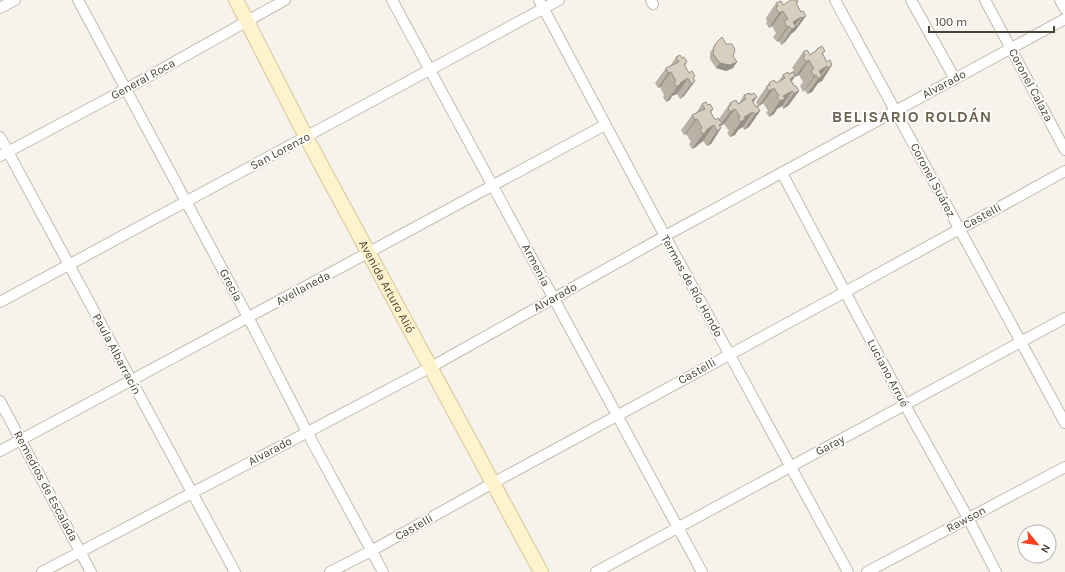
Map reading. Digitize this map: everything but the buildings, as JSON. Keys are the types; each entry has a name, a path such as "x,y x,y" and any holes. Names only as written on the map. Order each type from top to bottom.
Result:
{"main road":[{"name":"Avenida Arturo Alió","path":"236,0 306,137 541,572"}],"street":[{"path":"0,8 15,0"},
{"name":"Grecia","path":"78,0 383,572"},
{"name":"General Roca","path":"4,154 126,89 285,0"},
{"name":"Armenia","path":"392,0 702,572"},
{"name":"San Lorenzo","path":"0,302 430,70 541,4 559,0"},
{"name":"Coronel Suárez","path":"835,0 1065,423"},
{"path":"911,0 955,79"},
{"name":"Coronel Calaza","path":"985,0 1065,150"},
{"path":"1060,0 1065,9"},
{"name":"Termas de Río Hondo","path":"541,4 605,125 848,572"},
{"name":"Alvarado","path":"42,572 431,366 665,236 1065,19"},
{"name":"Avellaneda","path":"0,451 605,125"},
{"name":"Paula Albarracín","path":"0,137 4,154 69,265 235,572"},
{"name":"Castelli","path":"330,572 372,551 617,415 1065,171"},
{"name":"Luciano Arrué","path":"782,173 905,405 968,518 996,572"},
{"name":"Garay","path":"596,572 1065,318"},
{"name":"Remedios de Escalada","path":"0,401 91,572"},
{"name":"Rawson","path":"867,572 1065,467"}],"district":[{"name":"BELISARIO ROLDÁN","path":"912,116"}]}
